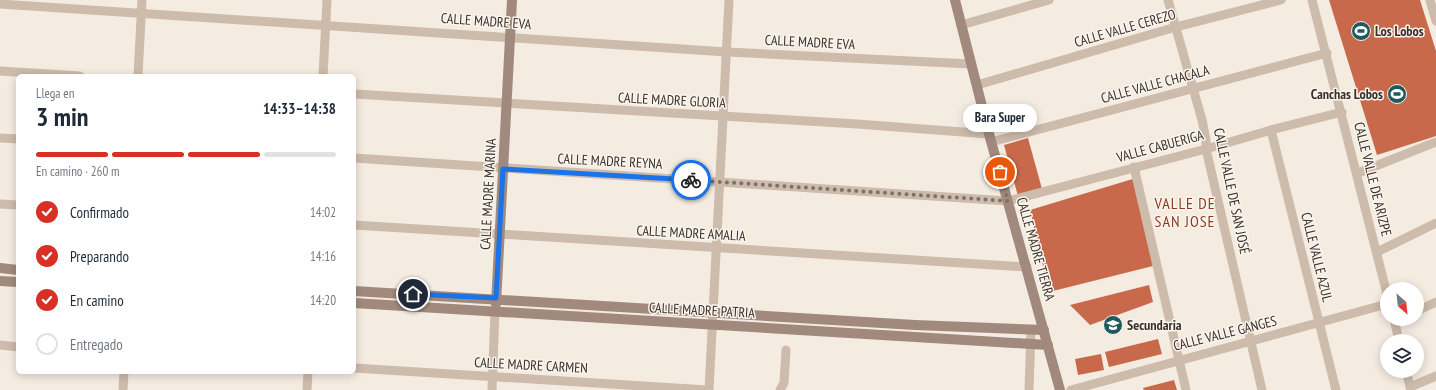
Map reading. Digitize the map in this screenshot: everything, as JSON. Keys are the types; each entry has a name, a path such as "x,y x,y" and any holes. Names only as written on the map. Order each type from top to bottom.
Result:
{"street":[{"path":"138,74 142,0"},
{"path":"323,74 328,0"},
{"name":"CALLE MADRE MARINA","path":"492,390 512,0"},
{"path":"708,390 729,0"},
{"name":"CALLE MADRE TIERRA","path":"955,0 990,138 1060,390"},
{"path":"961,26 1049,0"},
{"name":"CALLE VALLE DE SAN JOSÉ","path":"1168,0 1206,140 1206,149 1262,390"},
{"name":"CALLE VALLE CEREZO","path":"977,85 1176,28 1281,0"},
{"name":"CALLE VALLE DE ARIZPE","path":"1312,0 1358,173 1384,282"},
{"path":"1430,0 1436,21"},
{"name":"CALLE MADRE EVA","path":"0,4 727,52 971,64"},
{"name":"CALLE VALLE CHACALA","path":"990,138 1193,88 1326,53"},
{"path":"0,71 48,74"},
{"name":"CALLE MADRE GLORIA","path":"356,94 723,117 990,138"},
{"name":"VALLE CABUERIGA","path":"1008,201 1342,112"},
{"name":"CALLE VALLE AZUL","path":"1271,130 1336,390"},
{"path":"0,138 16,139"},
{"path":"1358,173 1436,142"},
{"name":"CALLE MADRE REYNA","path":"356,158 1008,201"},
{"path":"1134,168 1186,390"},
{"path":"0,204 16,205"},
{"path":"1377,252 1436,223"},
{"name":"CALLE MADRE AMALIA","path":"356,225 1026,267"},
{"path":"0,268 16,270"},
{"path":"0,281 16,282"},
{"name":"CALLE MADRE PATRIA","path":"356,291 496,298 915,325 1044,330"},
{"path":"1424,308 1436,302"},
{"name":"CALLE MADRE PATRIA","path":"356,303 1048,344"},
{"name":"CALLE VALLE GANGES","path":"1071,390 1380,306"},
{"path":"1029,390 1031,330"},
{"path":"0,345 16,347"},
{"path":"780,390 784,383 786,350"},
{"name":"CALLE MADRE CARMEN","path":"356,368 708,390"},
{"path":"123,390 124,374"},
{"path":"307,390 308,374"},
{"path":"1408,378 1411,389 1436,376"}],"building":[{"name":"Canchas Lobos","path":"1329,0 1420,0 1436,51 1436,136 1377,155"},
{"path":"1028,138 1042,189 1018,196 1004,145"},
{"path":"1136,178 1153,266 1049,292 1030,210"},
{"path":"1149,285 1153,302 1090,325 1070,305"},
{"path":"1158,339 1162,354 1109,367 1105,352"},
{"path":"1101,354 1104,370 1078,375 1075,359"},
{"path":"1174,380 1177,390 1144,390 1143,388"}],"way so far":[{"path":"691,180 1008,201 1000,172"}],"place":[{"name":"Los Lobos","path":"1361,31"},
{"name":"Canchas Lobos","path":"1397,94"},
{"name":"Bara Super","path":"1000,172"},
{"name":"Secundaria","path":"1113,325"}],"district":[{"name":"VALLE DE SAN JOSE","path":"1185,212"}],"route":[{"path":"413,294 496,298 503,169 691,180"}]}
